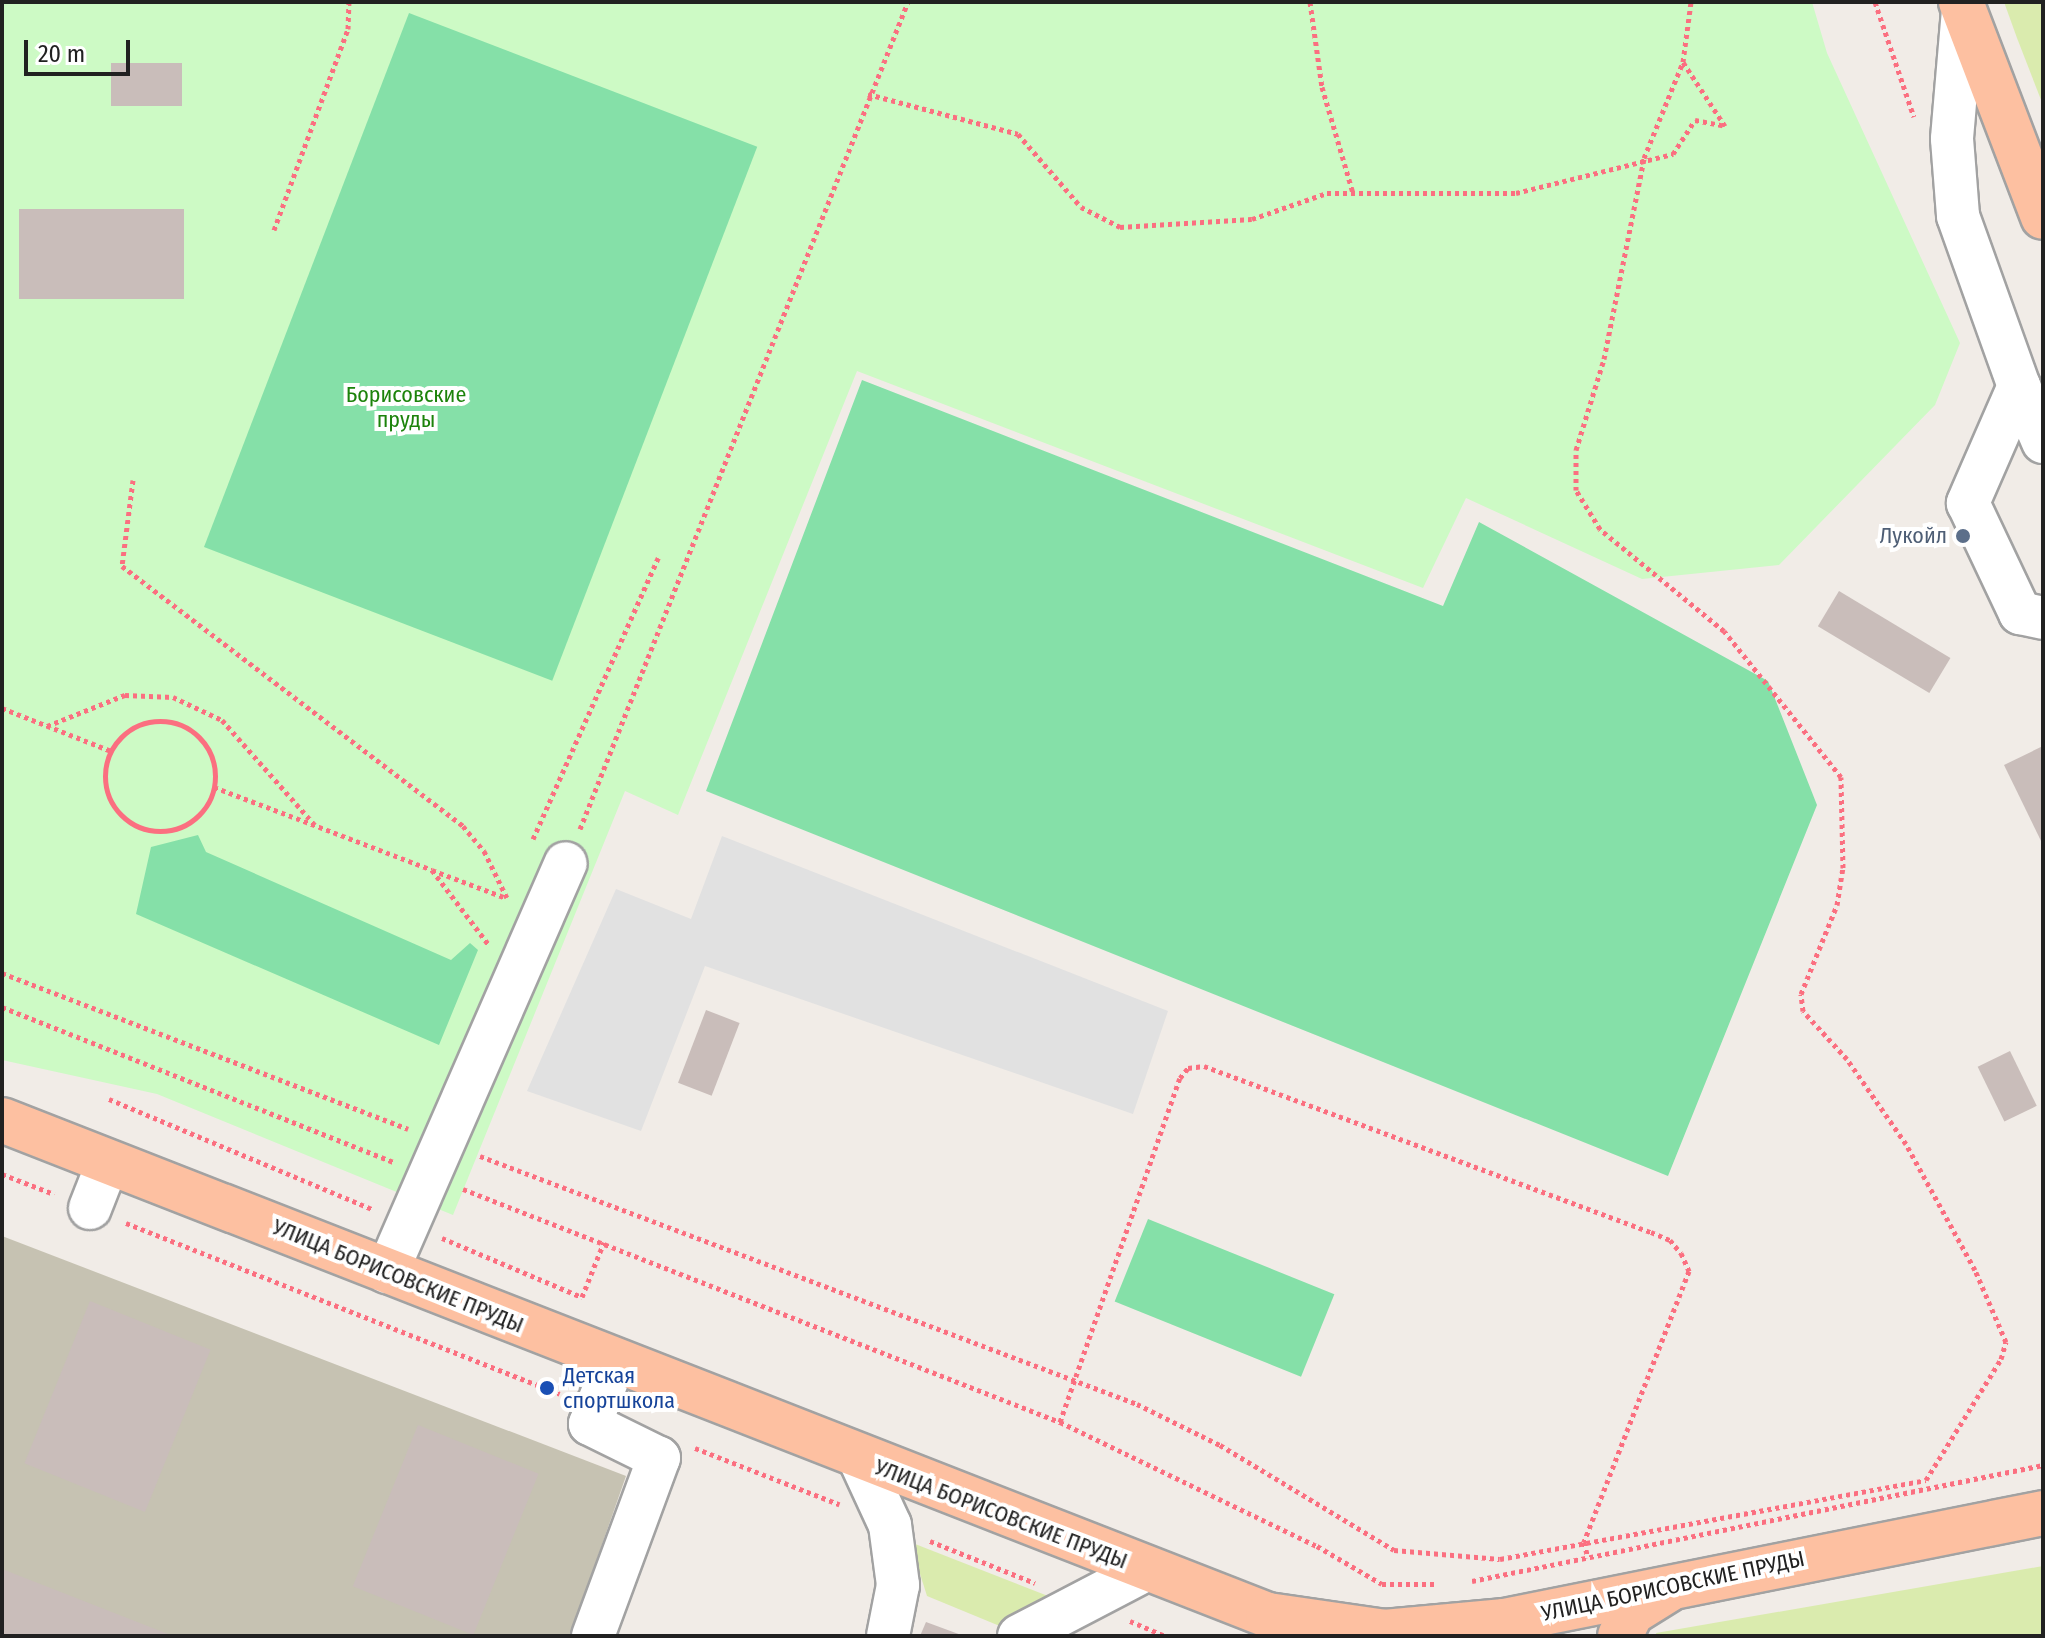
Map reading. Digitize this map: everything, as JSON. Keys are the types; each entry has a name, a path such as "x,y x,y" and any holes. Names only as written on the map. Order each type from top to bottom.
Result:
{"main road":[{"path":"1962,6 2043,217"},
{"name":"УЛИЦА БОРИСОВСКИЕ ПРУДЫ","path":"2,1120 614,1363 1268,1615 1384,1632 1504,1621 1679,1583 2043,1513"},
{"path":"1620,1636 1631,1613 1679,1583"},
{"path":"1268,1615 1317,1636"}],"lane":[{"path":"1962,6 1952,139 1958,216 2019,386 2043,442"},
{"path":"2019,386 1968,503 2020,613 2043,618"},
{"path":"387,1272 566,863"},
{"path":"90,1208 108,1162"},
{"path":"593,1636 659,1458 590,1424 614,1363"},
{"path":"859,1458 890,1525 898,1585 888,1636"},
{"path":"1019,1636 1146,1570"}],"path":[{"path":"274,230 348,29 349,2"},
{"path":"566,863 868,94 908,2"},
{"path":"1310,2 1322,87 1353,193"},
{"path":"2,1007 1076,1380 1220,1445 1394,1550 1500,1559 1926,1480 2001,1359 2006,1342 1975,1270 1906,1144 1847,1059 1803,1011 1801,994 1837,905 1843,868 1841,777 1724,631 1600,529 1576,490 1576,450 1604,359 1644,158 1683,62 1691,2"},
{"path":"868,94 1018,134 1081,207 1120,227 1252,219 1327,193 1516,193 1644,158 1673,154 1695,120 1725,126 1683,62"},
{"path":"133,480 122,566 463,826 484,851 507,898"},
{"path":"532,841 658,558"},
{"path":"47,726 125,695 173,697 222,720 316,826"},
{"path":"2,708 111,751"},
{"path":"147,722 178,724 192,731 211,756 214,787 200,814 187,824 173,829 142,827 117,810 105,781 111,751 132,728 147,722"},
{"path":"214,787 507,898"},
{"path":"432,870 484,943 523,961"},
{"path":"507,898 513,884"},
{"path":"2,973 435,1158 604,1242 1060,1422 1317,1546 1382,1584 1439,1585"},
{"path":"1060,1422 1180,1078 1188,1068 1204,1066 1651,1232 1670,1240 1681,1253 1689,1271 1584,1542 1588,1558"},
{"path":"109,1099 582,1297 604,1242"},
{"path":"2,1174 504,1372"},
{"path":"1468,1582 2043,1465"}],"shaded area":[{"path":"722,836 1168,1011 1133,1114 705,966 641,1131 527,1091 616,889 691,919"},
{"path":"2,1236 626,1476 570,1636 2,1636"}],"green space":[{"name":"Борисовские пруды","path":"2,2 1812,2 1827,53 1960,343 1935,405 1779,565 1642,579 1466,498 1423,588 857,371 678,815 625,791 453,1215 157,1094 2,1060"},
{"path":"2004,2 2043,2 2043,105 2017,38"},
{"path":"409,13 757,147 552,681 204,547"},
{"path":"862,380 1443,606 1479,522 1768,681 1817,805 1668,1176 706,791"},
{"path":"198,835 206,852 451,960 470,943 478,950 439,1045 136,914 151,847"},
{"path":"1148,1219 1334,1294 1301,1377 1115,1302"},
{"path":"910,1542 1048,1596 1007,1629 927,1596"},
{"path":"2043,1566 2043,1636 1657,1636 1656,1633"}],"building":[{"path":"111,63 182,63 182,106 111,106"},
{"path":"19,209 184,209 184,299 19,299"},
{"path":"1839,591 1950,658 1929,693 1818,626"},
{"path":"2043,746 2043,845 2004,765"},
{"path":"706,1010 740,1023 712,1096 678,1083"},
{"path":"2010,1051 2037,1106 2004,1122 1978,1067"},
{"path":"90,1301 211,1350 145,1512 24,1463"},
{"path":"418,1425 539,1474 473,1635 353,1586"},
{"path":"2,1569 173,1636 2,1636"},
{"path":"926,1622 964,1636 920,1636"}],"place":[{"name":"Лукойл","path":"1963,536"},
{"name":"Детская спортшкола","path":"547,1388"}]}
